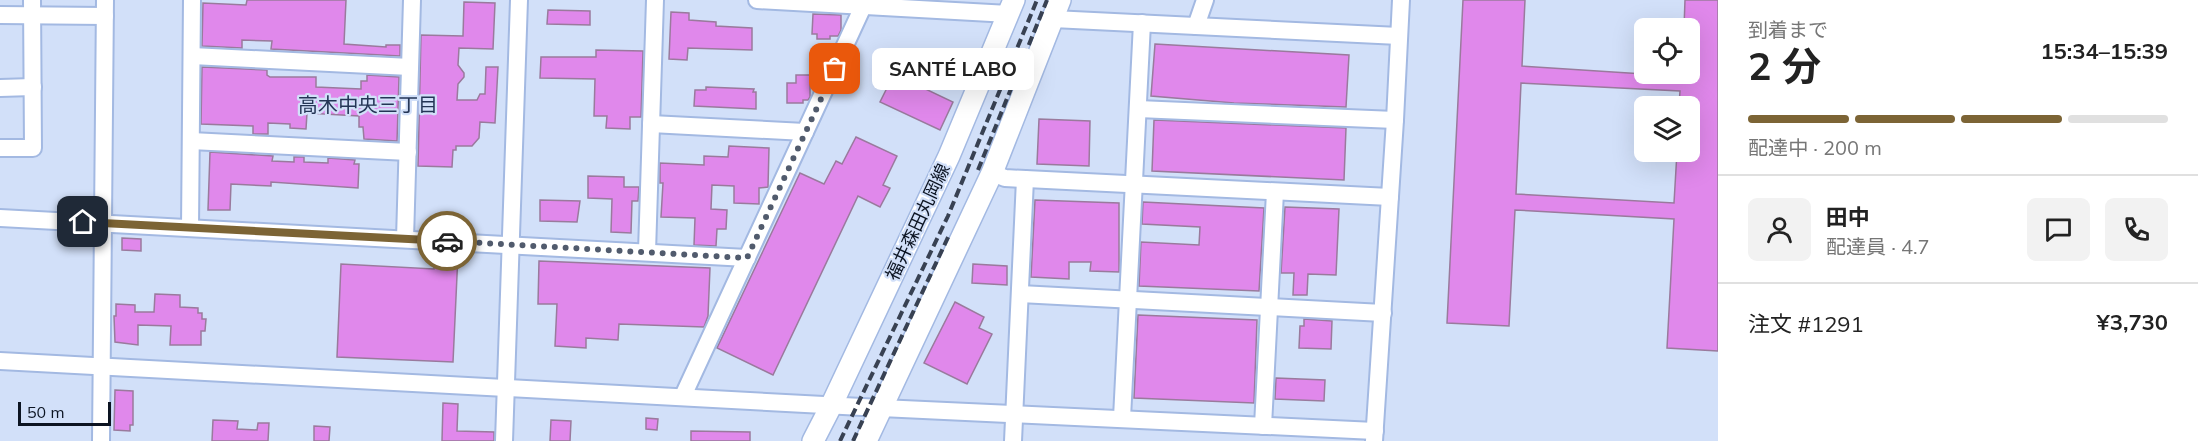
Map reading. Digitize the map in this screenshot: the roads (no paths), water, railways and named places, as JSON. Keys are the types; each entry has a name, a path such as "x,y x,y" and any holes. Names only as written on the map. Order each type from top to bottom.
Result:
{"main road":[{"name":"福井森田丸岡線","path":"813,441 949,156 1012,7"},
{"path":"866,441 992,173 1056,10"}],"street":[{"path":"190,228 192,0"},
{"path":"405,239 412,0"},
{"path":"504,441 519,0"},
{"path":"647,252 655,0"},
{"path":"757,0 1012,7"},
{"path":"1196,26 1206,0"},
{"path":"0,361 881,408 1122,418 1263,426 1298,434 1375,436 1401,0"},
{"path":"683,396 866,3"},
{"path":"0,148 33,148 32,8"},
{"path":"0,15 32,8 105,8 101,441"},
{"path":"1056,10 1142,23 1399,36"},
{"path":"1122,418 1142,23"},
{"path":"192,56 410,67"},
{"path":"0,88 33,87"},
{"path":"1138,109 1395,120"},
{"path":"651,124 805,132"},
{"path":"191,141 408,152"},
{"path":"992,173 1005,178 1390,197"},
{"path":"1013,441 1025,179"},
{"path":"1263,426 1275,192"},
{"path":"0,218 747,258"},
{"path":"1020,294 1383,313"}],"railway":[{"path":"840,441 948,216 1037,0"},
{"path":"978,170 1047,0"},
{"path":"853,441 950,233"}],"place":[{"name":"SANTÉ LABO","path":"835,69"}],"district":[{"name":"高木中央三丁目","path":"368,105"}]}
